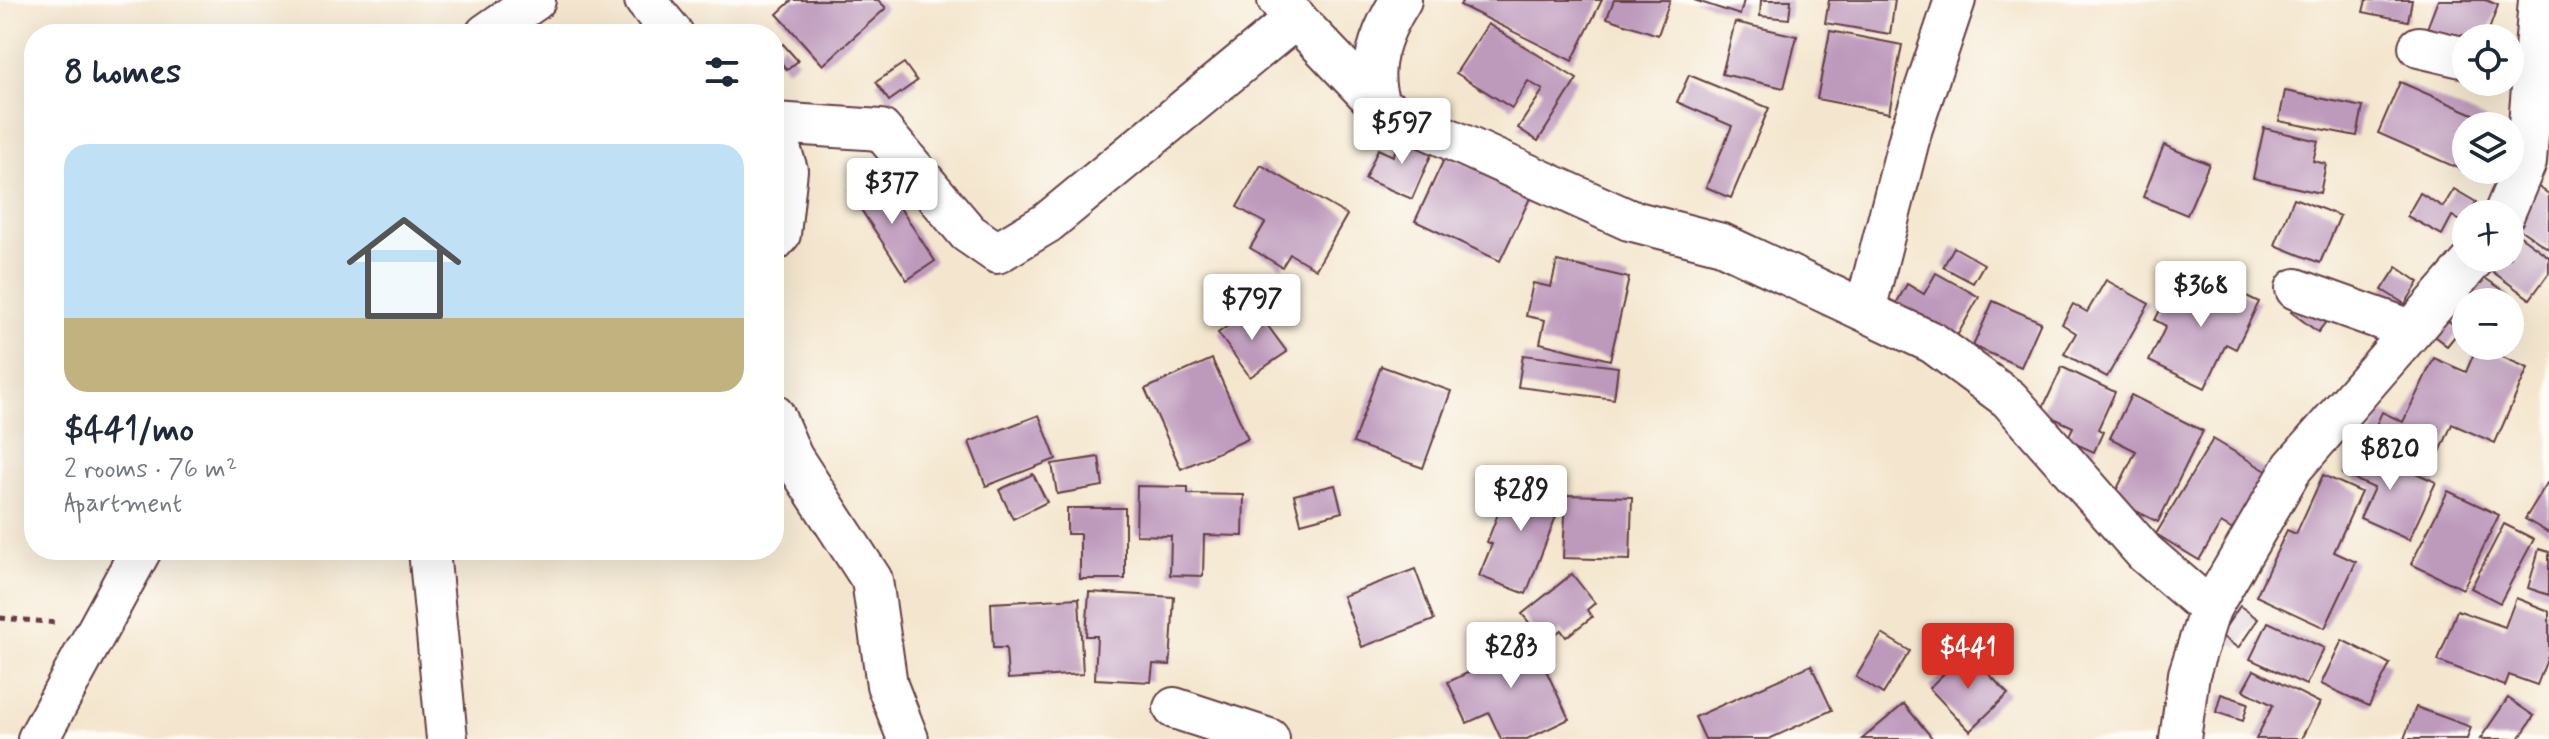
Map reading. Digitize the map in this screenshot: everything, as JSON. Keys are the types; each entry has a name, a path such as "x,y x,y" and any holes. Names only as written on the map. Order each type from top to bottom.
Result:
{"street":[{"path":"500,24 535,0"},
{"path":"645,0 665,24"},
{"path":"1381,108 1373,88 1372,68 1401,0"},
{"path":"1865,310 1912,128 1955,0"},
{"path":"2524,49 2539,0"},
{"path":"784,126 881,130 968,233 997,253 1047,223 1287,9 1381,108 1629,220 1722,244 1933,343 2009,399 2145,553 2210,609"},
{"path":"2419,47 2452,55"},
{"path":"2512,200 2538,158 2524,69"},
{"path":"784,160 787,170 784,197"},
{"path":"2180,739 2189,674 2210,609 2293,467 2463,272"},
{"path":"2296,289 2411,330"},
{"path":"784,438 792,457 872,580 887,685 908,739"},
{"path":"38,739 135,560"},
{"path":"430,560 447,739"},
{"path":"1174,708 1269,739"}],"path":[{"path":"0,618 55,624 111,602"}],"building":[{"path":"792,0 878,0 886,8 823,65 777,14"},
{"path":"1463,0 1602,0 1572,61 1460,5"},
{"path":"1614,0 1670,0 1658,35 1607,18"},
{"path":"1694,0 1744,0 1740,15"},
{"path":"1761,0 1791,0 1789,19 1760,16"},
{"path":"1829,0 1895,0 1890,34 1825,23"},
{"path":"2366,0 2412,0 2408,21 2363,12"},
{"path":"2438,0 2485,0 2498,5 2491,24 2452,24 2452,34 2426,31"},
{"path":"1735,22 1797,36 1784,88 1722,74"},
{"path":"1488,24 1577,79 1538,141 1518,128 1543,90 1528,81 1512,108 1456,73"},
{"path":"1830,31 1902,45 1889,113 1817,99"},
{"path":"784,45 798,61 787,70 784,66"},
{"path":"904,63 917,81 889,101 876,82"},
{"path":"1689,75 1769,108 1731,198 1706,187 1732,126 1677,102"},
{"path":"2400,82 2469,112 2452,112 2452,166 2378,133"},
{"path":"2285,91 2363,107 2357,136 2279,121"},
{"path":"2264,128 2318,141 2313,161 2326,164 2320,193 2253,178"},
{"path":"1404,133 1435,146 1412,199 1365,179 1378,149 1393,156"},
{"path":"2164,145 2209,164 2187,215 2143,197"},
{"path":"1446,155 1532,194 1500,261 1415,221"},
{"path":"1261,165 1347,215 1316,269 1290,254 1282,267 1250,248 1265,223 1237,207"},
{"path":"877,173 935,261 907,280 849,191"},
{"path":"2537,186 2549,194 2549,249 2524,232 2524,206"},
{"path":"2454,189 2473,200 2452,200 2452,216 2442,235 2407,216 2420,193 2443,207"},
{"path":"2294,198 2340,216 2320,263 2275,245"},
{"path":"2524,239 2549,257 2549,273 2530,299 2524,295 2524,288 2515,288 2493,272 2524,272"},
{"path":"1954,247 1984,264 1973,283 1943,267"},
{"path":"1557,261 1629,278 1610,360 1540,343 1545,320 1526,316 1533,283 1551,287"},
{"path":"2397,267 2419,282 2405,304 2382,290"},
{"path":"2196,272 2259,302 2236,349 2226,344 2205,388 2149,361 2166,326 2155,320 2166,298 2180,304"},
{"path":"1936,273 1979,297 1953,343 1893,309 1907,284 1924,294"},
{"path":"2477,273 2500,288 2467,288"},
{"path":"2106,280 2149,304 2107,377 2064,354 2076,333 2062,324 2073,304 2087,312"},
{"path":"2304,293 2332,314 2318,332 2291,312"},
{"path":"1993,301 2041,322 2021,367 1973,346"},
{"path":"1254,307 1287,352 1250,377 1218,333"},
{"path":"2443,317 2452,324 2452,340 2447,346 2430,333"},
{"path":"1523,355 1618,367 1614,399 1518,387"},
{"path":"2434,358 2466,372 2471,360 2509,360 2528,368 2495,443 2452,424 2432,471 2368,443 2382,412 2403,422"},
{"path":"1212,359 1248,439 1181,469 1145,389"},
{"path":"1381,366 1451,391 1423,468 1353,443"},
{"path":"2062,367 2115,392 2098,429 2103,432 2094,452 2067,440 2073,427 2041,412"},
{"path":"2131,395 2203,431 2158,522 2112,499 2136,451 2110,438"},
{"path":"1039,415 1056,459 986,486 969,442"},
{"path":"2213,439 2273,475 2238,533 2221,523 2199,560 2156,534"},
{"path":"2355,446 2436,482 2409,540 2360,518 2374,488 2343,474"},
{"path":"1099,457 1103,486 1057,494 1052,464"},
{"path":"1514,473 1565,493 1526,594 1479,576 1492,544 1487,542"},
{"path":"1033,474 1047,502 1013,519 999,490"},
{"path":"2323,475 2361,492 2334,552 2356,562 2325,628 2256,596 2287,530 2296,534"},
{"path":"2547,483 2549,485 2549,533 2525,519"},
{"path":"1335,485 1342,512 1301,523 1294,495"},
{"path":"1137,486 1188,487 1188,494 1244,495 1243,536 1204,535 1203,576 1170,575 1171,536 1136,535"},
{"path":"2448,491 2499,515 2463,589 2411,564"},
{"path":"1566,495 1632,497 1630,560 1563,558"},
{"path":"1067,508 1125,508 1125,579 1080,579 1080,534 1067,534"},
{"path":"2504,524 2534,539 2500,603 2471,588"},
{"path":"2539,549 2549,552 2549,595 2528,588"},
{"path":"1415,569 1434,620 1362,647 1343,596"},
{"path":"1572,574 1595,603 1587,610 1592,617 1566,637 1561,630 1545,642 1522,614"},
{"path":"1089,592 1174,597 1170,665 1153,664 1151,682 1095,679 1097,636 1086,636"},
{"path":"1079,598 1083,674 1008,679 1006,648 993,648 991,603"},
{"path":"2516,598 2549,611 2549,654 2537,685 2509,675 2505,686 2438,661 2457,610 2505,627"},
{"path":"2240,606 2258,619 2238,648 2220,635"},
{"path":"2268,622 2324,648 2306,685 2250,659"},
{"path":"1526,628 1569,719 1527,739 1501,739 1489,713 1467,723 1448,682 1487,664 1480,649"},
{"path":"1882,634 1910,651 1883,694 1856,677"},
{"path":"2342,640 2390,664 2369,706 2321,684"},
{"path":"1967,651 2008,694 1970,731 1929,688"},
{"path":"1811,665 1832,710 1769,739 1705,739 1695,717"},
{"path":"2254,670 2320,703 2301,739 2256,739 2273,705 2243,690"},
{"path":"2221,694 2248,703 2243,721 2216,712"},
{"path":"2508,698 2534,716 2519,739 2480,739"},
{"path":"1904,704 1933,739 1862,739"},
{"path":"2416,707 2471,727 2467,739 2404,739"}]}
